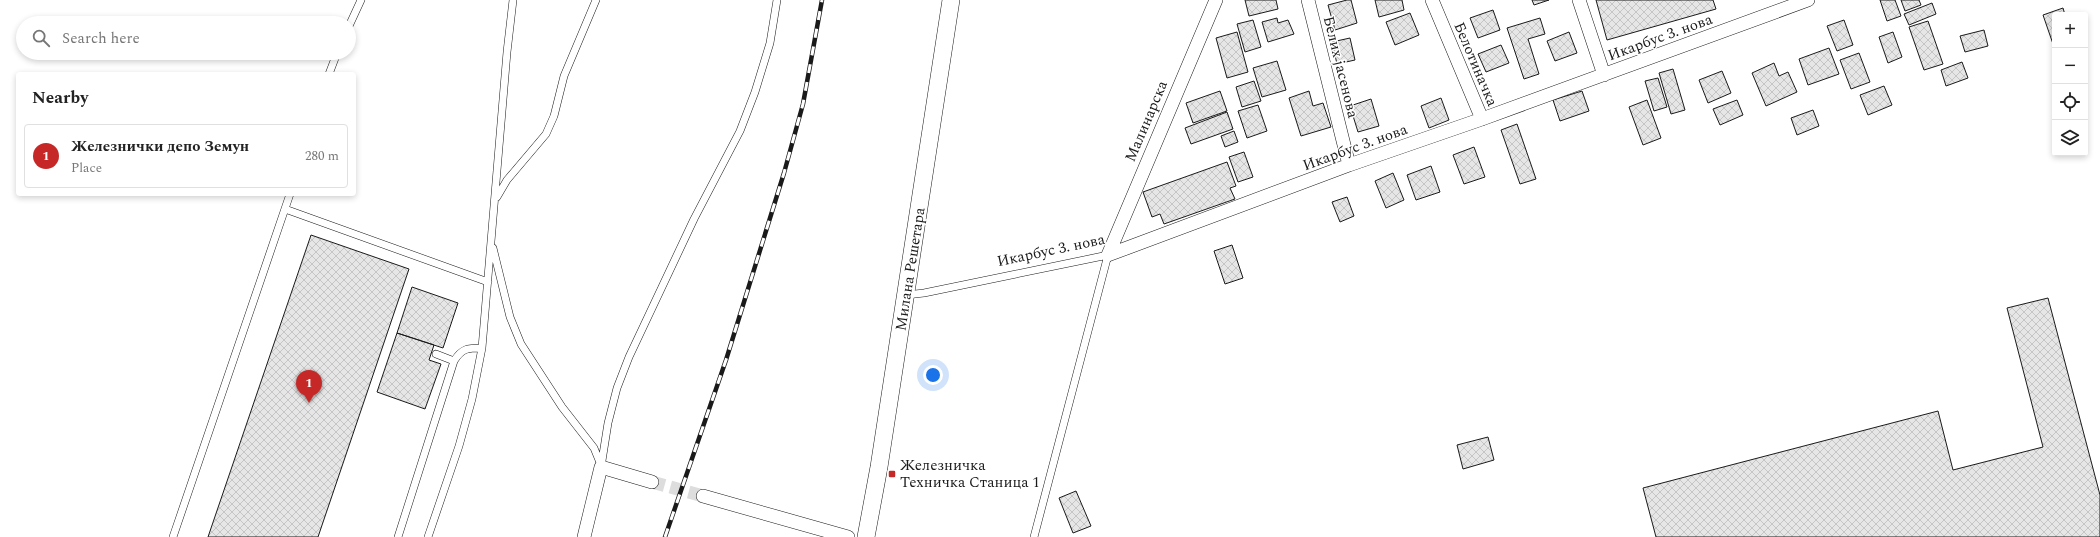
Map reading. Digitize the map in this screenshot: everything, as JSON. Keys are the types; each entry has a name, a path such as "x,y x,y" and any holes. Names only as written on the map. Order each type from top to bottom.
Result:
{"street":[{"name":"Милана Решетара","path":"866,537 879,467 951,0"},
{"name":"Малинарска","path":"1108,255 1216,0"},
{"name":"Белих јасенова","path":"1308,0 1349,165"},
{"name":"Белотиначка","path":"1432,0 1482,119"},
{"path":"1579,0 1604,74"},
{"name":"Икарбус 3. нова","path":"1108,255 1349,165 1482,119 1808,0"},
{"path":"584,537 601,467 652,482"},
{"path":"703,496 848,537"}],"lane":[{"path":"354,16 361,0"},
{"path":"428,537 465,426 482,348 507,52 513,0"},
{"path":"495,200 507,180 546,134 554,116 564,76 596,0"},
{"path":"601,467 608,423 617,388 629,357 694,219 740,131 755,92 770,43 777,0"},
{"path":"330,72 334,60"},
{"path":"173,537 289,196"},
{"path":"286,209 488,282"},
{"path":"492,240 510,317 521,344 562,407 594,448 601,467"},
{"path":"1034,537 1108,255"},
{"name":"Икарбус 3. нова","path":"905,295 924,293 1108,255"},
{"path":"398,537 454,361 466,348 482,348"},
{"path":"436,354 454,361"}],"building":[{"path":"1245,0 1276,0 1278,9 1249,16"},
{"path":"1351,0 1357,23 1335,30 1328,5"},
{"path":"1375,0 1402,0 1404,10 1379,17"},
{"path":"1532,0 1549,0 1534,5"},
{"path":"1596,0 1713,0 1716,9 1607,40"},
{"path":"1880,0 1895,0 1901,16 1887,21"},
{"path":"1901,0 1919,0 1921,5 1905,11"},
{"path":"1932,3 1936,14 1909,25 1904,14"},
{"path":"2063,8 2064,12 2052,12 2052,41 2043,15"},
{"path":"1493,10 1500,30 1478,38 1470,18"},
{"path":"1410,13 1419,35 1395,45 1386,22"},
{"path":"1277,18 1278,23 1288,20 1294,34 1268,42 1262,22"},
{"path":"1540,18 1545,34 1528,39 1539,74 1524,79 1507,28"},
{"path":"1253,20 1261,47 1245,52 1237,24"},
{"path":"1844,20 1853,45 1837,51 1827,26"},
{"path":"1928,21 1943,64 1924,70 1909,27"},
{"path":"1984,30 1988,46 1965,52 1960,36"},
{"path":"1237,32 1248,72 1227,78 1216,38"},
{"path":"1569,32 1577,53 1555,61 1547,41"},
{"path":"1893,32 1902,57 1888,63 1879,37"},
{"path":"1350,38 1355,60 1337,64 1332,42"},
{"path":"1501,45 1509,63 1486,72 1478,54"},
{"path":"1829,48 1839,74 1808,85 1799,59"},
{"path":"1859,53 1870,82 1851,89 1840,60"},
{"path":"1277,61 1286,90 1262,97 1253,68"},
{"path":"1962,62 1968,78 1946,86 1941,70"},
{"path":"1774,63 1779,76 1788,72 1797,92 1766,106 1752,73"},
{"path":"1673,69 1685,110 1671,114 1659,73"},
{"path":"1722,71 1731,93 1708,103 1699,80"},
{"path":"1658,78 1667,107 1654,111 1645,81"},
{"path":"1254,81 1261,101 1242,107 1236,87"},
{"path":"1884,86 1892,105 1868,115 1860,95"},
{"path":"1220,91 1227,111 1193,123 1186,103"},
{"path":"1309,91 1313,106 1323,103 1331,127 1301,136 1289,98"},
{"path":"1582,91 1589,111 1560,121 1553,100"},
{"path":"1441,98 1449,120 1429,128 1421,106"},
{"path":"1371,99 1379,126 1358,132 1350,106"},
{"path":"1647,100 1661,138 1643,145 1629,107"},
{"path":"1737,100 1743,115 1720,125 1713,109"},
{"path":"1258,105 1267,131 1247,138 1238,111"},
{"path":"1813,110 1819,126 1797,135 1791,118"},
{"path":"1227,112 1233,129 1191,144 1185,128"},
{"path":"1517,124 1536,179 1520,184 1501,130"},
{"path":"1234,131 1238,142 1225,147 1221,136"},
{"path":"1474,147 1485,177 1464,184 1453,155"},
{"path":"1244,152 1253,177 1238,182 1229,157"},
{"path":"1227,162 1236,186 1230,188 1235,199 1164,224 1160,214 1152,217 1143,192"},
{"path":"1431,166 1440,192 1416,200 1407,175"},
{"path":"1393,173 1404,200 1386,208 1375,181"},
{"path":"1347,197 1354,216 1340,222 1332,202"},
{"path":"311,235 409,269 318,537 208,537"},
{"path":"1232,245 1243,278 1225,284 1214,251"},
{"path":"412,287 458,303 443,348 397,333"},
{"path":"2048,298 2100,495 2100,537 1656,537 1643,488 1938,411 1953,470 2043,447 2007,308"},
{"path":"397,333 434,345 429,360 441,364 425,409 377,392"},
{"path":"1488,437 1494,460 1463,469 1457,445"},
{"path":"1076,491 1091,526 1073,533 1059,498"}],"tunnel":[{"path":"652,482 703,496"}],"railway":[{"path":"665,537 726,360 784,173 803,104 822,0"}],"place":[{"name":"Железнички депо Земун","path":"309,403"},
{"name":"Железничка Техничка Станица 1","path":"892,474"}]}
